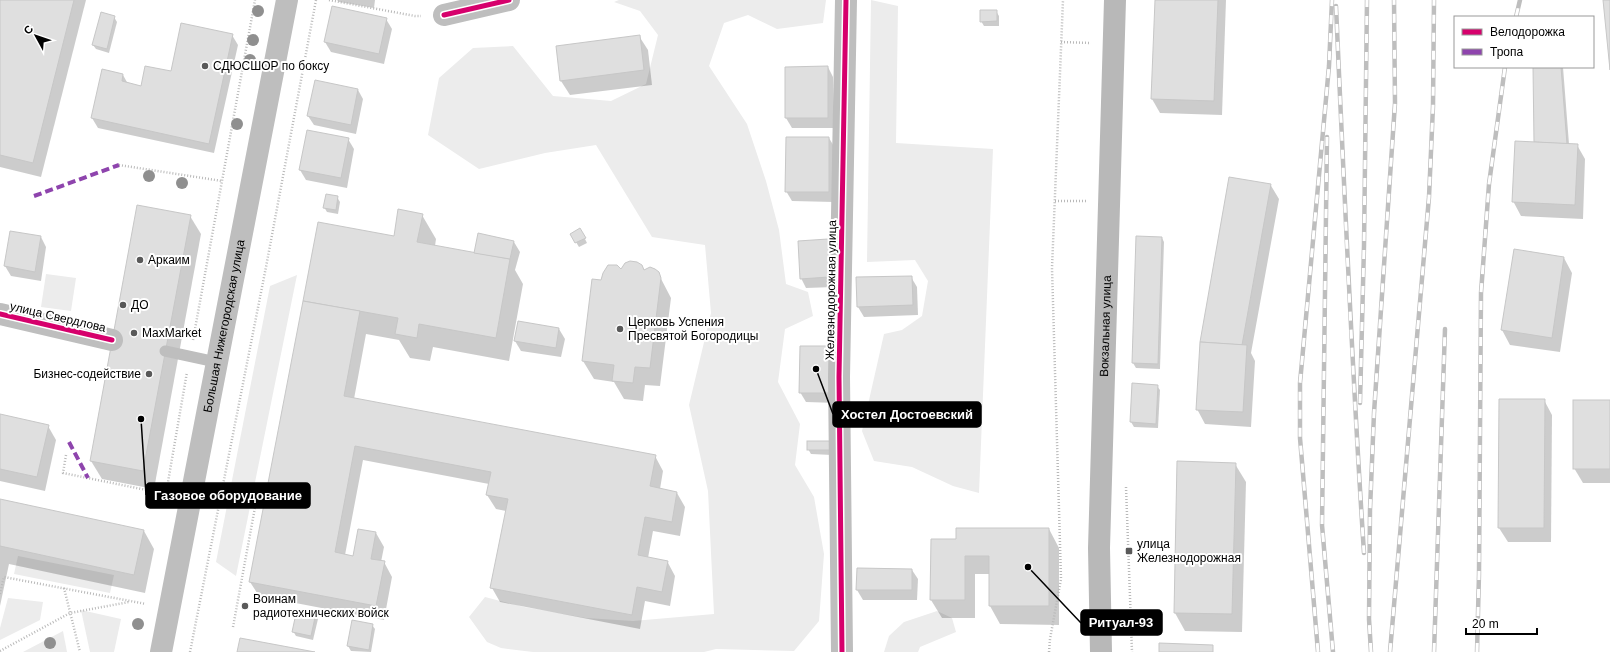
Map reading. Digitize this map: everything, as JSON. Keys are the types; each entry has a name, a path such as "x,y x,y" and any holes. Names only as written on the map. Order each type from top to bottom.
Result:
{"main road":[{"name":"Вокзальная улица","path":"1101,652 1099,548 1115,0"}],"street":[{"name":"Большая Нижегородская улица","path":"161,652 287,0"},
{"path":"444,15 509,0"},
{"name":"Железнодорожная улица","path":"842,652 839,377 846,0"},
{"name":"улица Свердлова","path":"0,314 112,340"}],"lane":[{"path":"165,351 216,362"}],"path":[{"path":"164,508 165,494 207,254 255,0"},
{"path":"190,652 222,484 265,275 316,0"},
{"path":"329,0 415,16 444,15"},
{"path":"1049,652 1061,579 1052,268 1063,0"},
{"path":"119,165 222,181"},
{"path":"1055,201 1109,201"},
{"path":"66,455 63,473 165,494 191,497"},
{"path":"222,484 258,491 233,627"},
{"path":"0,576 151,605"},
{"path":"0,594 4,577"},
{"path":"64,588 80,652"},
{"path":"0,651 70,612 132,601"}],"shaded area":[{"path":"619,0 826,0 823,23 777,29 748,15 724,23 709,66 747,124 766,181 779,230 786,284 808,292 813,316 785,329 778,382 800,424 795,465 814,497 824,554 819,621 794,651 716,649 704,652 533,652 501,648 487,642 469,617 485,597 524,607 586,618 633,621 714,614 708,491 689,405 711,313 705,245 652,237 596,145 545,153 479,169 428,135 439,78 473,48 513,46 553,96 611,101 646,84 658,35 640,11 614,2"},
{"path":"871,0 898,6 896,143 993,149 979,493 953,486 912,467 874,461 862,431 884,334 902,330 922,316 928,281 915,260 867,262"},
{"path":"46,274 76,278 71,311 41,307"},
{"path":"297,275 236,576 216,562 270,286"},
{"path":"18,556 114,575 110,593 14,574"},
{"path":"8,598 43,602 40,620 0,640 0,628"},
{"path":"81,610 121,619 114,652 90,652"},
{"path":"937,611 952,618 956,632 920,647 918,652 884,652 889,636 904,622"},
{"path":"63,631 67,652 23,652"}],"building":[{"path":"0,0 74,0 33,163 0,155"},
{"path":"1155,0 1218,0 1214,101 1151,99"},
{"path":"1603,0 1610,0 1610,70"},
{"path":"332,6 387,18 379,54 324,42"},
{"path":"980,10 997,10 997,21 980,22"},
{"path":"101,12 115,16 107,49 92,45"},
{"path":"181,23 233,34 209,144 91,118 102,69 123,74 122,81 141,86 145,66 171,71"},
{"path":"640,35 644,70 560,81 556,46"},
{"path":"828,66 828,118 785,118 785,67"},
{"path":"1533,68 1561,68 1567,144 1534,142"},
{"path":"315,80 358,89 351,125 307,116"},
{"path":"307,130 349,138 341,178 299,170"},
{"path":"786,137 829,137 829,192 785,192"},
{"path":"1515,141 1578,144 1575,205 1512,202"},
{"path":"1229,177 1271,184 1242,345 1200,342"},
{"path":"326,194 338,196 336,210 323,208"},
{"path":"137,205 191,215 143,471 90,461"},
{"path":"398,209 423,214 417,242 510,259 496,338 419,324 417,338 395,334 398,318 303,301 318,222 394,236"},
{"path":"580,228 586,238 575,243 570,234"},
{"path":"10,231 41,236 35,272 4,266"},
{"path":"478,233 514,241 510,259 474,253"},
{"path":"1136,236 1162,237 1158,364 1132,363"},
{"path":"828,239 829,277 800,279 798,241"},
{"path":"1514,249 1564,257 1552,338 1501,330"},
{"name":"Церковь Успения Пресвятой Богородицы","path":"630,261 637,262 642,265 644,270 650,267 655,269 659,272 661,278 650,368 635,367 633,383 612,381 614,365 582,361 592,279 601,280 608,265 617,265 621,269 625,263"},
{"path":"912,276 913,305 857,307 856,277"},
{"path":"303,301 360,311 344,396 656,455 650,486 677,492 672,522 645,517 638,555 668,561 662,592 637,587 632,615 490,588 508,499 486,495 491,472 355,446 335,552 353,556 358,529 376,532 371,559 385,561 376,606 249,582"},
{"path":"518,321 559,328 556,348 514,341"},
{"path":"1200,342 1247,345 1243,412 1196,410"},
{"path":"800,346 832,346 832,393 799,393"},
{"path":"1132,383 1158,385 1156,424 1130,422"},
{"path":"1499,399 1545,399 1544,528 1498,528"},
{"path":"1573,400 1610,400 1610,469 1573,469"},
{"path":"0,414 49,425 37,477 0,469"},
{"path":"807,441 830,441 830,450 807,450"},
{"path":"1177,461 1236,463 1232,614 1174,613"},
{"path":"0,499 144,530 134,575 0,546"},
{"path":"956,528 1049,528 1049,606 989,606 989,556 965,556 965,600 930,600 931,539 956,539"},
{"path":"857,568 912,569 912,590 856,590"},
{"path":"297,609 316,613 311,636 292,632"},
{"path":"352,620 373,624 369,650 347,646"},
{"path":"240,638 315,652 237,652"},
{"path":"1159,643 1213,645 1213,652 1159,652"}],"railway":[{"path":"1318,652 1300,438 1300,383 1329,66 1332,0"},
{"path":"1360,403 1364,246 1367,0"},
{"path":"1371,652 1369,619 1370,510 1374,413 1395,103 1394,0"},
{"path":"1390,652 1429,197 1433,106 1434,0"},
{"path":"1516,16 1520,0"},
{"path":"1336,6 1352,348 1364,553"},
{"path":"1477,652 1481,293 1489,184 1505,68"},
{"path":"1327,137 1322,525 1333,652"},
{"path":"1434,652 1445,329"}],"marked path":[{"path":"34,196 119,165"},
{"path":"69,442 88,478"}],"cycle path":[{"path":"444,15 509,0"},
{"path":"842,652 839,377 846,0"},
{"path":"0,314 112,340"}],"place":[{"name":"СДЮСШОР по боксу","path":"205,66"},
{"name":"Аркаим","path":"140,260"},
{"name":"ДО","path":"123,305"},
{"name":"Церковь Успения Пресвятой Богородицы","path":"620,329"},
{"name":"MaxMarket","path":"134,333"},
{"name":"Хостел Достоевский","path":"816,369"},
{"name":"Бизнес-содействие","path":"149,374"},
{"name":"Газовое оборудование","path":"141,419"},
{"name":"улица Железнодорожная","path":"1129,551"},
{"name":"Ритуал-93","path":"1028,567"},
{"name":"Воинам радиотехнических войск","path":"245,606"}]}
